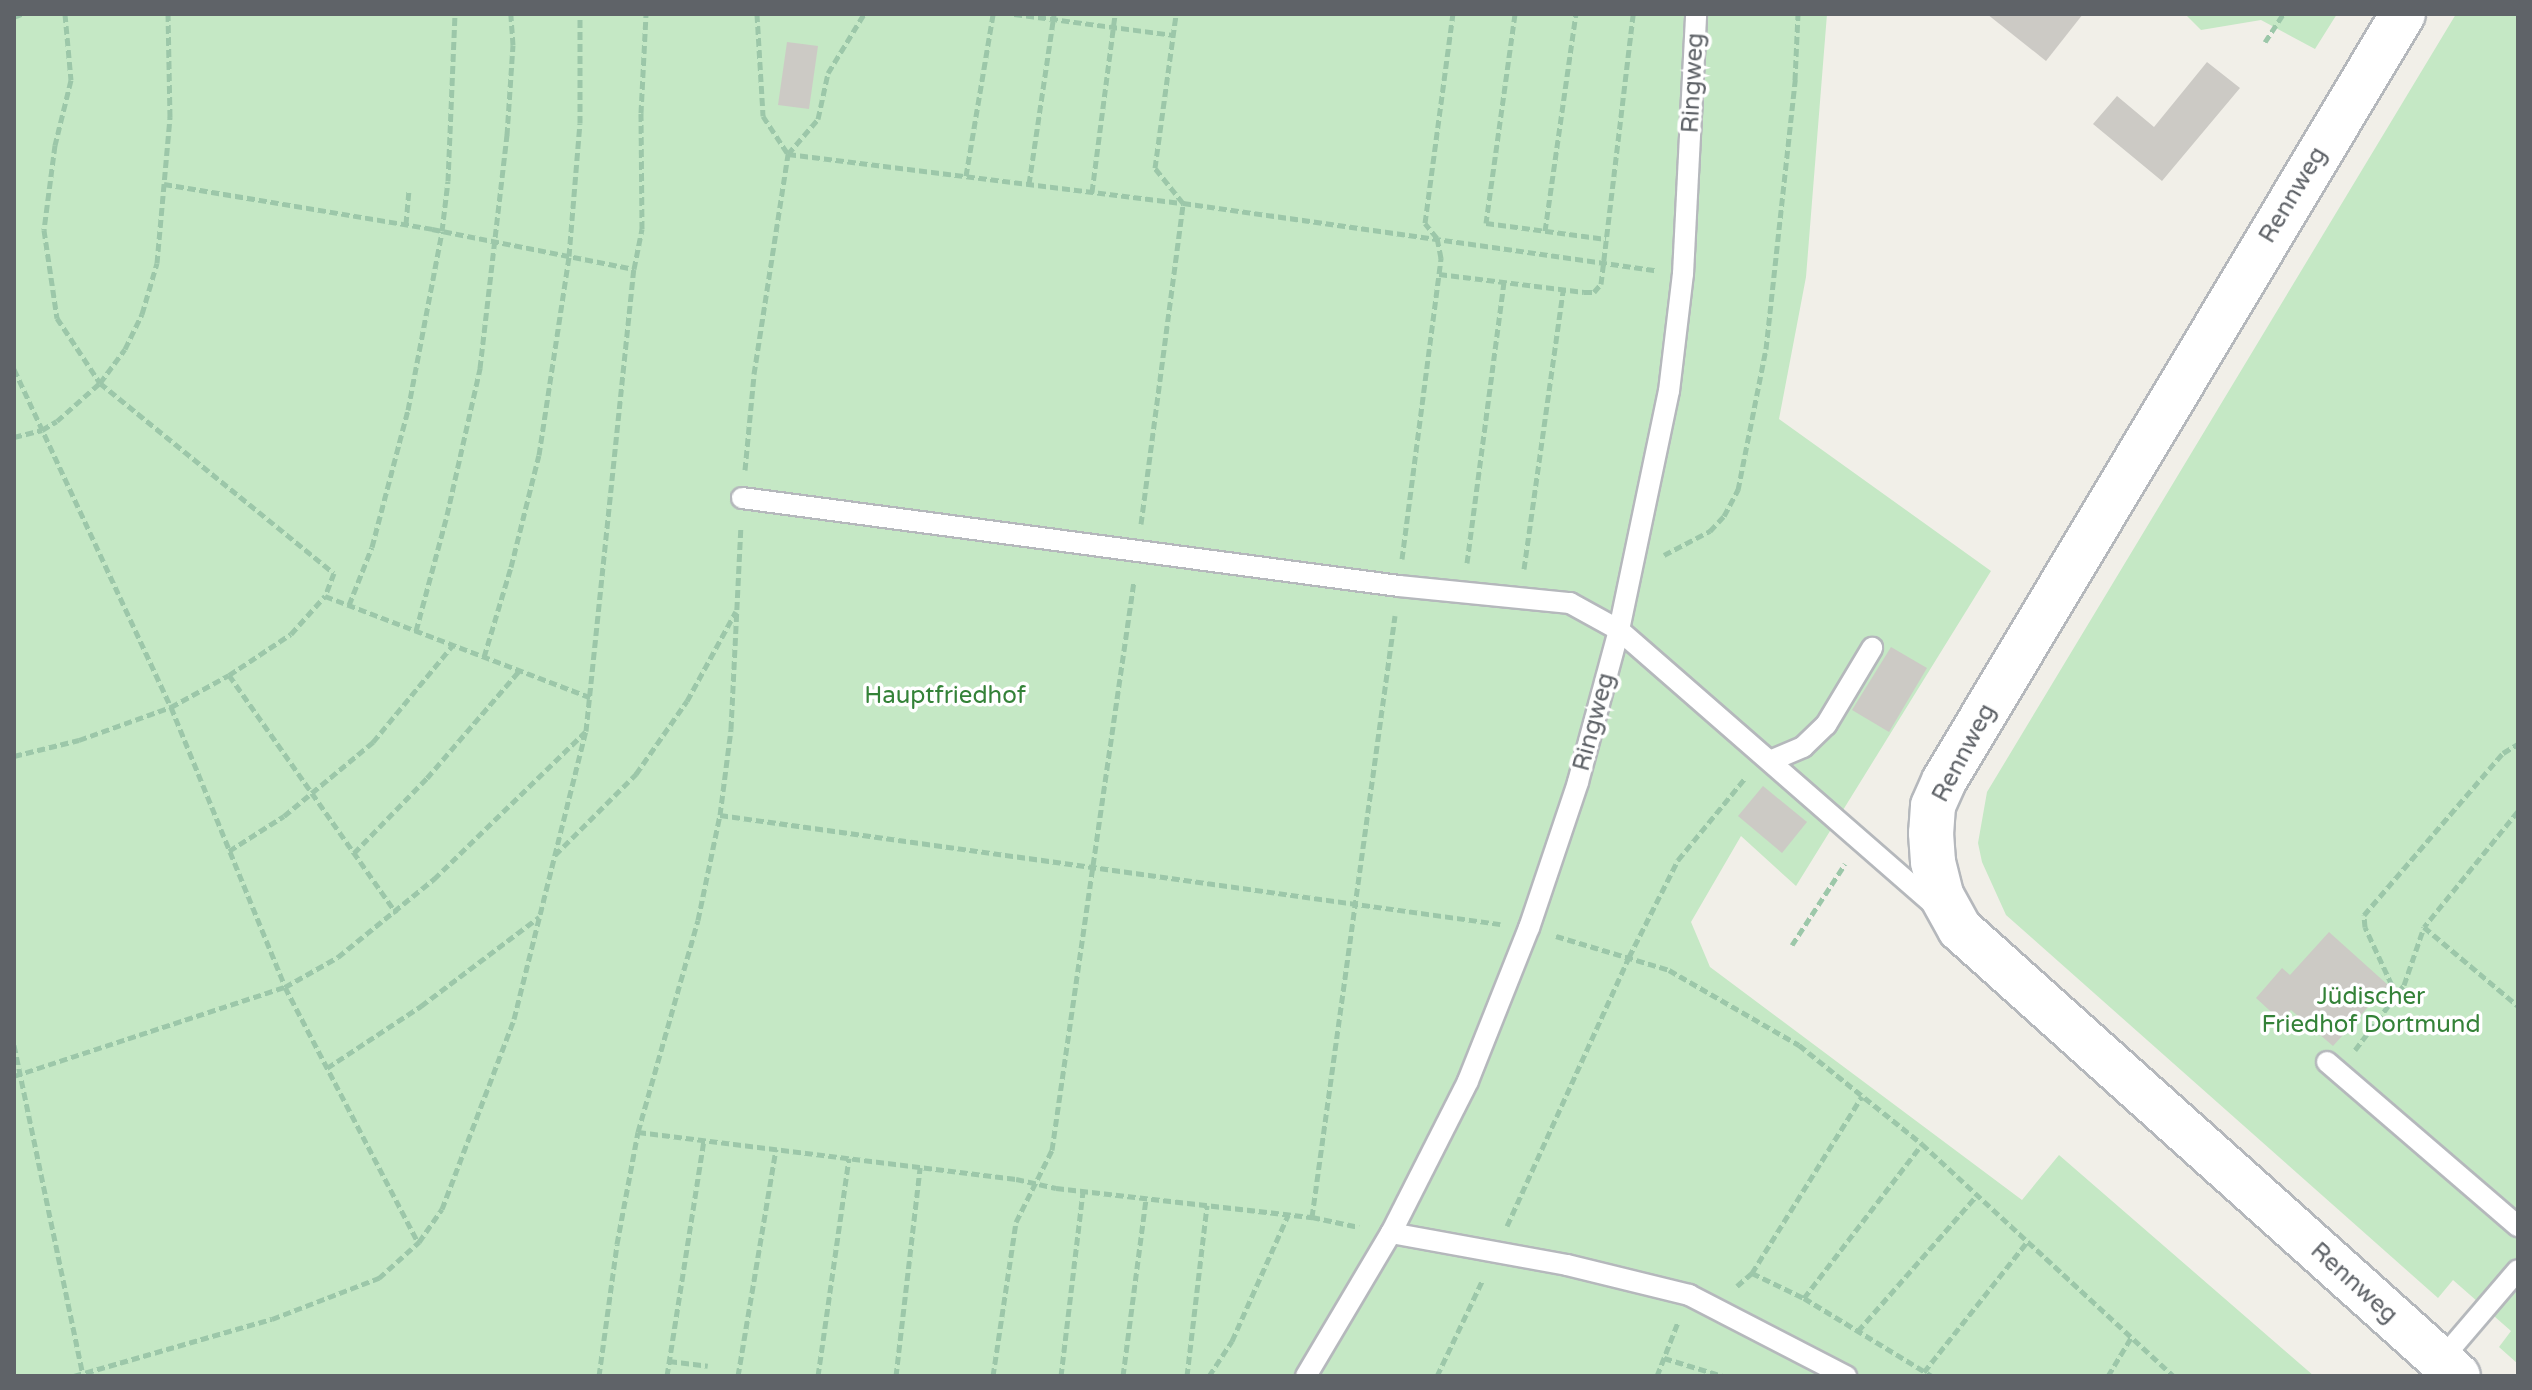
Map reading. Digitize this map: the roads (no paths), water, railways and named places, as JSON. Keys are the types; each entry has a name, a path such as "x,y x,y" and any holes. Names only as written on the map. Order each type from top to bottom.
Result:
{"street":[{"name":"Rennweg","path":"2403,14 1944,781 1933,806 1933,862 1941,895 1960,929 2449,1368"}],"lane":[{"name":"Ringweg","path":"1306,1376 1391,1233 1468,1081 1529,928 1578,782 1619,630 1669,391 1683,274 1696,14"},
{"path":"742,498 1399,586 1570,603 1619,630 1960,929"},
{"path":"1767,758 1803,747 1826,725 1872,648"},
{"path":"2334,1066 2518,1226"},
{"path":"1391,1233 1495,1252 1689,1295 1846,1376"},
{"path":"2449,1368 2518,1270"}],"park label":[{"name":"Hauptfriedhof","path":"945,696"},
{"name":"Jüdischer Friedhof Dortmund","path":"2371,1011"}]}
